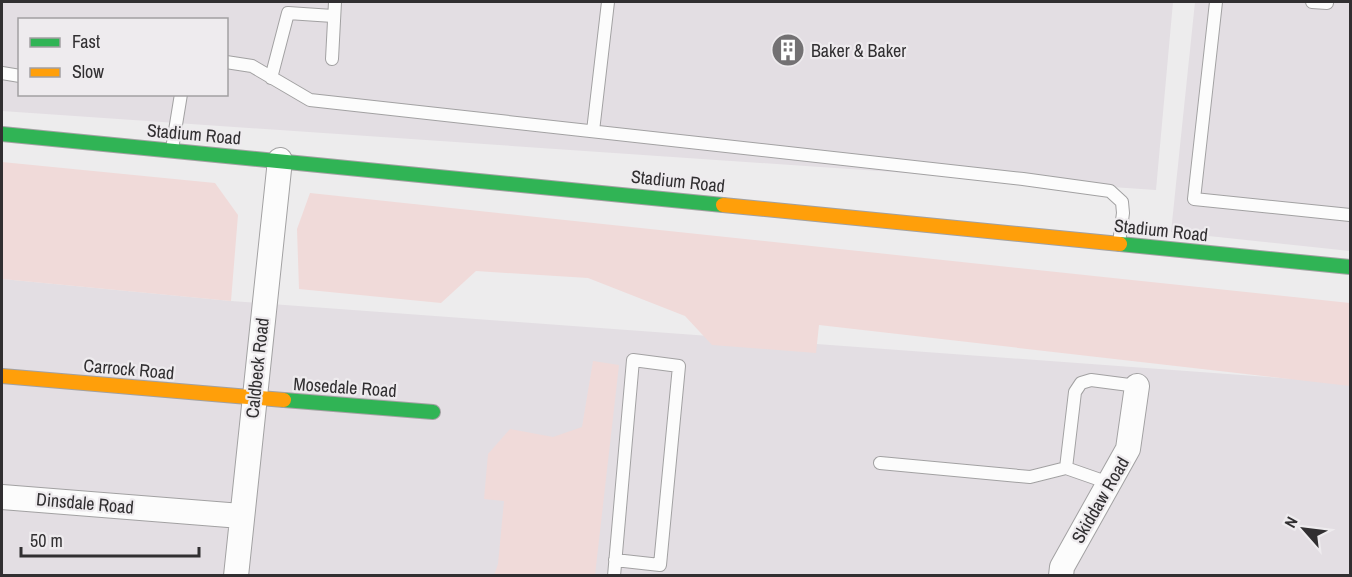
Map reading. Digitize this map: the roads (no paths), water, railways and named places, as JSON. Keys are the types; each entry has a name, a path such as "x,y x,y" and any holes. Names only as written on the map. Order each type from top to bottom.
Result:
{"street":[{"name":"Stadium Road","path":"2,134 1350,267"},
{"name":"Caldbeck Road","path":"236,576 280,160"},
{"name":"Carrock Road","path":"2,376 254,398"},
{"name":"Skiddaw Road","path":"1060,576 1062,567 1128,449 1137,386"},
{"name":"Mosedale Road","path":"254,398 433,412"},
{"name":"Dinsdale Road","path":"2,497 241,516"}],"lane":[{"path":"332,59 335,2"},
{"path":"593,131 608,2"},
{"path":"1216,2 1194,199 1350,215"},
{"path":"1312,2 1327,3"},
{"path":"271,78 288,13 333,16"},
{"path":"228,62 252,66 310,100 1023,179 1110,191 1122,202 1123,213 1119,243"},
{"path":"2,73 18,75"},
{"path":"172,150 181,96"},
{"path":"614,576 615,560 633,360 679,366 660,565 615,560"},
{"path":"1066,468 1076,392 1081,383 1091,380 1137,386"},
{"path":"880,463 1030,477 1066,468 1109,483"}],"place":[{"name":"Baker & Baker","path":"788,50"}]}
